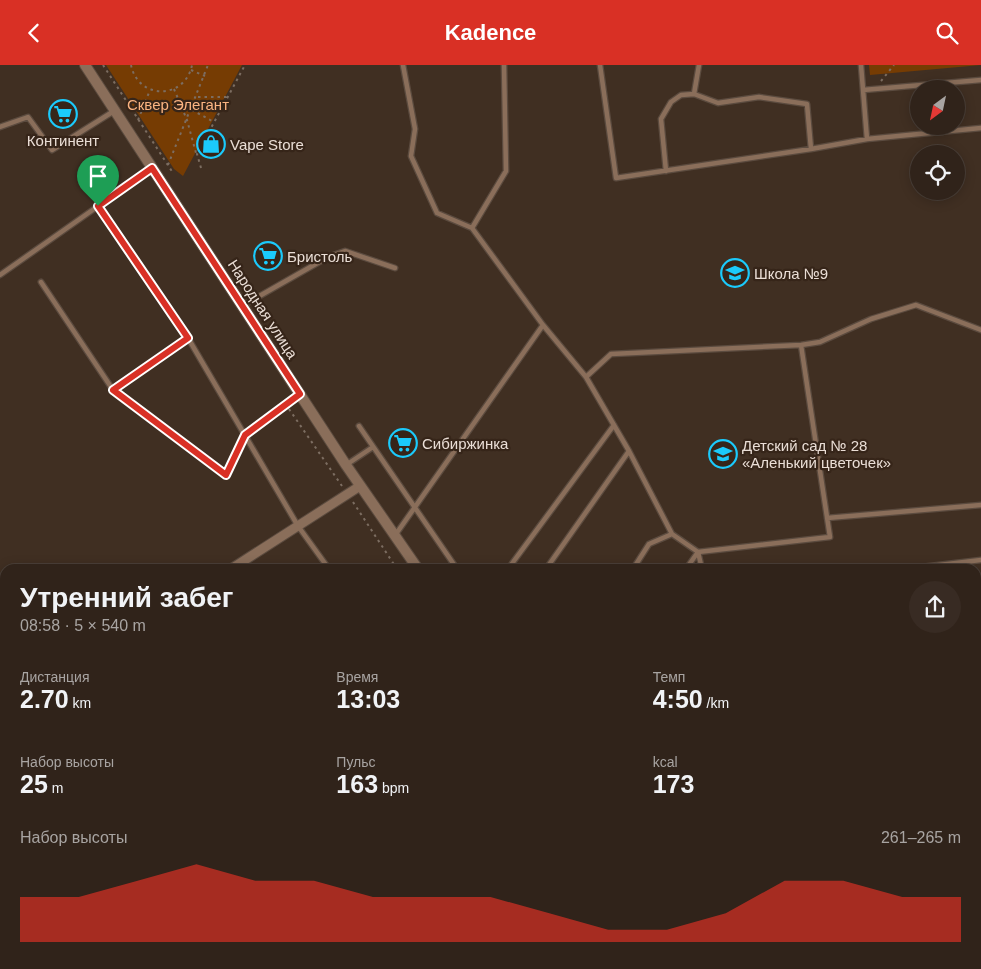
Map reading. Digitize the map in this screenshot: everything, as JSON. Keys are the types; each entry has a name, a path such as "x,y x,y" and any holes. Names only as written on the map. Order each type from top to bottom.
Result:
{"street":[{"name":"Народная улица","path":"85,65 346,465 414,564"},
{"path":"239,564 360,485"}],"lane":[{"path":"403,65 415,129 411,157 437,213 472,228 543,325 586,377 629,451 672,534 698,553 701,564"},
{"path":"472,228 506,171 504,65"},
{"path":"600,65 616,178 867,139 981,128"},
{"path":"694,93 699,65"},
{"path":"860,65 867,139"},
{"path":"863,90 981,80"},
{"path":"666,171 662,119 671,102 681,95 694,93 718,103 759,97 806,104 811,149"},
{"path":"0,127 28,117 52,150 115,110"},
{"path":"0,275 152,168"},
{"path":"98,206 188,338 298,526 325,564"},
{"path":"242,306 328,257 345,251 395,268"},
{"path":"41,282 113,390 226,475 245,435 300,394"},
{"path":"586,377 611,354 800,345 820,342 871,319 916,305 981,330"},
{"path":"394,536 543,325"},
{"path":"113,390 188,338"},
{"path":"690,564 698,553 830,537 800,345"},
{"path":"512,564 614,425"},
{"path":"359,427 455,564"},
{"path":"346,465 373,447"},
{"path":"550,564 629,451"},
{"path":"827,518 981,505"},
{"path":"636,564 650,544 672,534"},
{"path":"947,564 981,560"}],"path":[{"path":"103,65 173,173"},
{"path":"131,65 136,79 142,85 150,89 162,91 174,89 181,84 191,70 192,65"},
{"path":"168,165 192,110 208,65"},
{"path":"197,153 245,65"},
{"path":"875,89 894,65"},
{"path":"191,70 205,75"},
{"path":"138,120 150,89"},
{"path":"174,89 187,120 201,169"},
{"path":"196,97 228,97"},
{"path":"192,110 214,122"}],"green space":[{"name":"Сквер Элегант","path":"106,65 242,65 183,176 174,169"},
{"path":"869,65 981,65 870,75"}],"place":[{"name":"Континент","path":"63,114"},
{"name":"Vape Store","path":"211,144"},
{"name":"Бристоль","path":"268,256"},
{"name":"Школа №9","path":"735,273"},
{"name":"Сибиржинка","path":"403,443"},
{"name":"Детский сад № 28 «Аленький цветочек»","path":"723,454"}],"route":[{"path":"152,168 300,394 245,435 226,475 113,390 188,338 98,206 152,168"}]}
